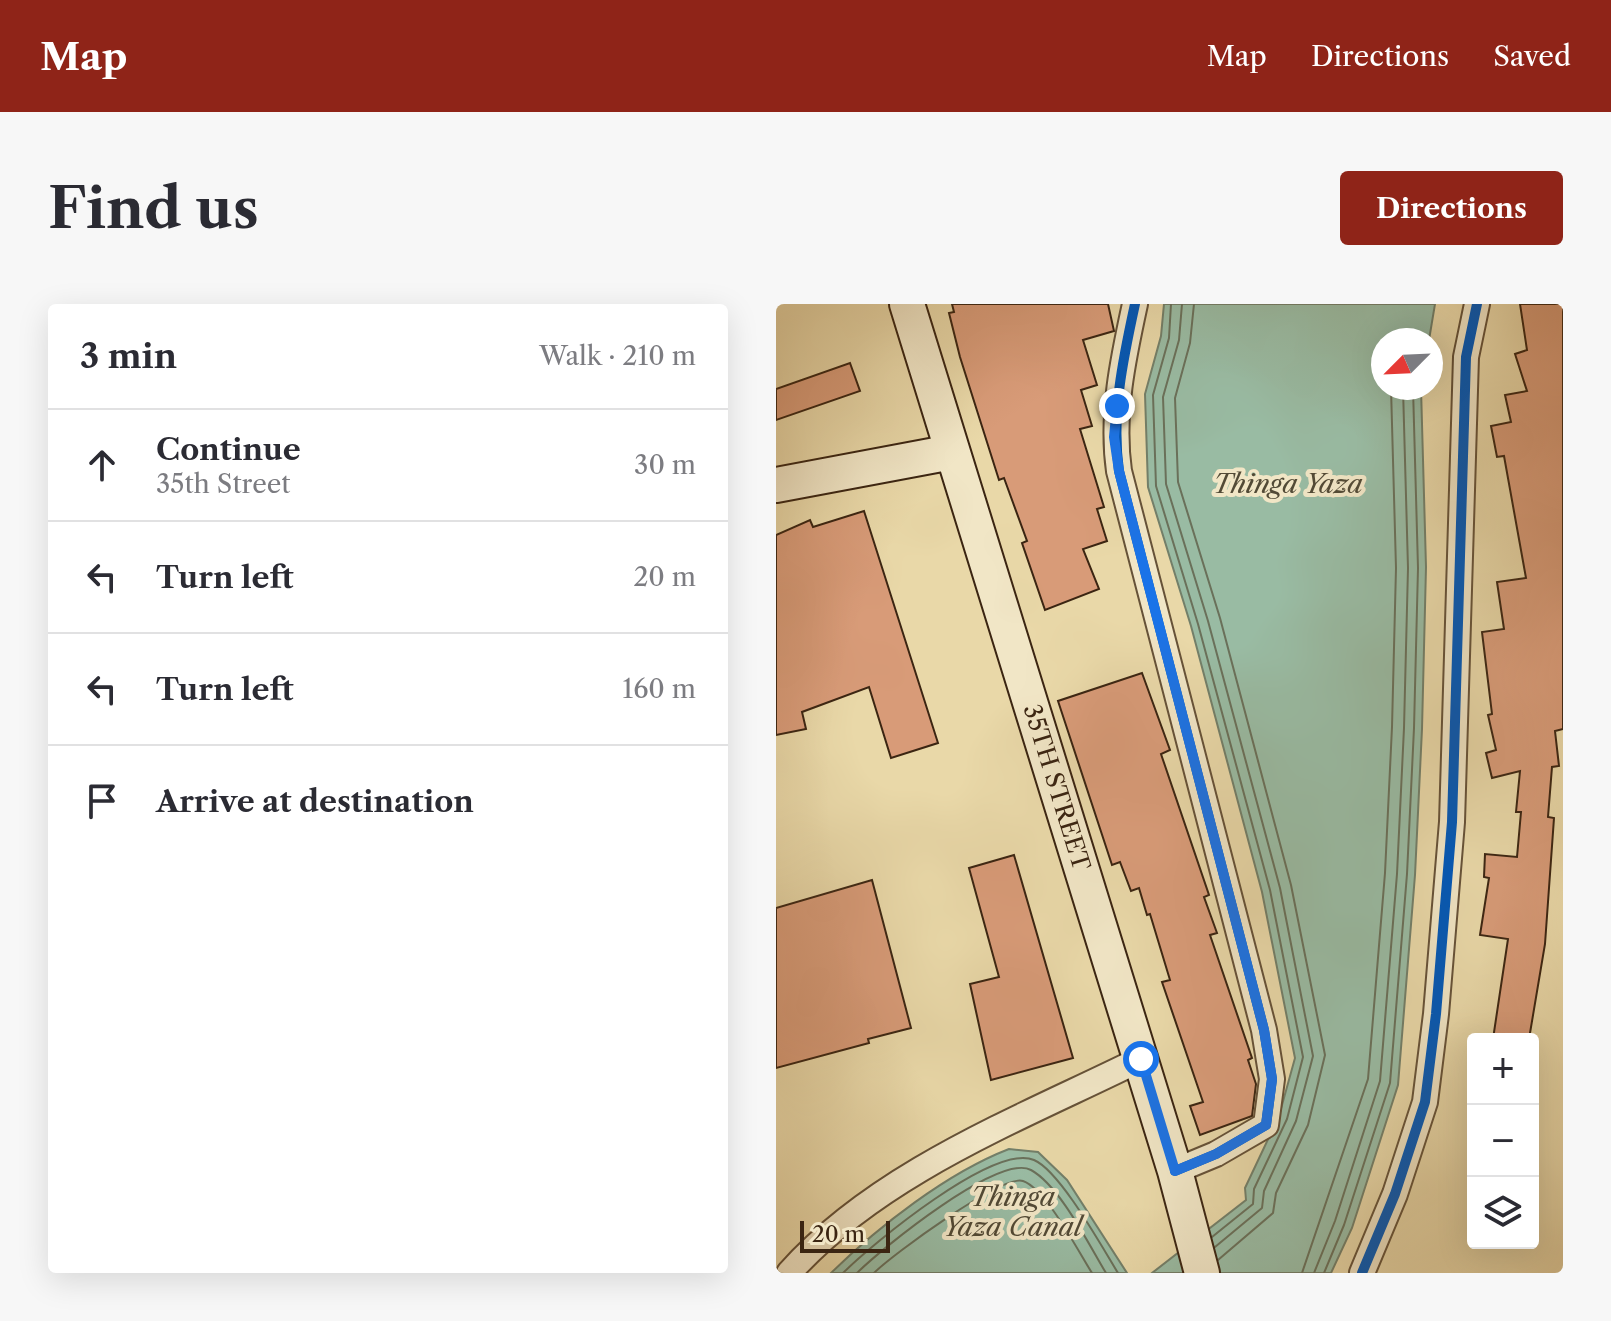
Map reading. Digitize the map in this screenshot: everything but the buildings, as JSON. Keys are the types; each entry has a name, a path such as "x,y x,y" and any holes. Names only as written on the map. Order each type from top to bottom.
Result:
{"main road":[{"name":"35TH STREET","path":"907,304 1141,1059 1202,1273"},
{"path":"776,485 952,452"}],"street":[{"path":"1135,304 1114,437 1119,471 1264,1030 1272,1079 1266,1125 1216,1154 1175,1171"},
{"path":"1362,1273 1395,1194 1425,1102 1436,1014 1452,822 1466,357 1477,304"},
{"path":"789,1273 816,1246 923,1166 1141,1059"}],"water":[{"name":"Thinga Yaza","path":"1164,304 1435,304 1431,328 1371,328 1371,400 1421,400 1426,567 1422,729 1415,875 1398,1085 1352,1228 1331,1273 1152,1273 1246,1200 1245,1188 1279,1116 1295,1058 1262,892 1191,626 1148,487 1145,394 1161,336"},
{"name":"Thinga Yaza Canal","path":"1009,1149 1038,1152 1067,1180 1127,1273 831,1273 915,1202 962,1172"}],"cycle path":[{"path":"1135,304 1117,408 1119,471 1264,1030 1272,1079 1266,1125 1216,1154 1175,1171"},
{"path":"1362,1273 1395,1194 1425,1102 1436,1014 1452,822 1466,357 1477,304"}],"route":[{"path":"1117,406 1114,437 1119,471 1264,1030 1272,1079 1266,1125 1216,1154 1175,1171 1141,1059"}]}
